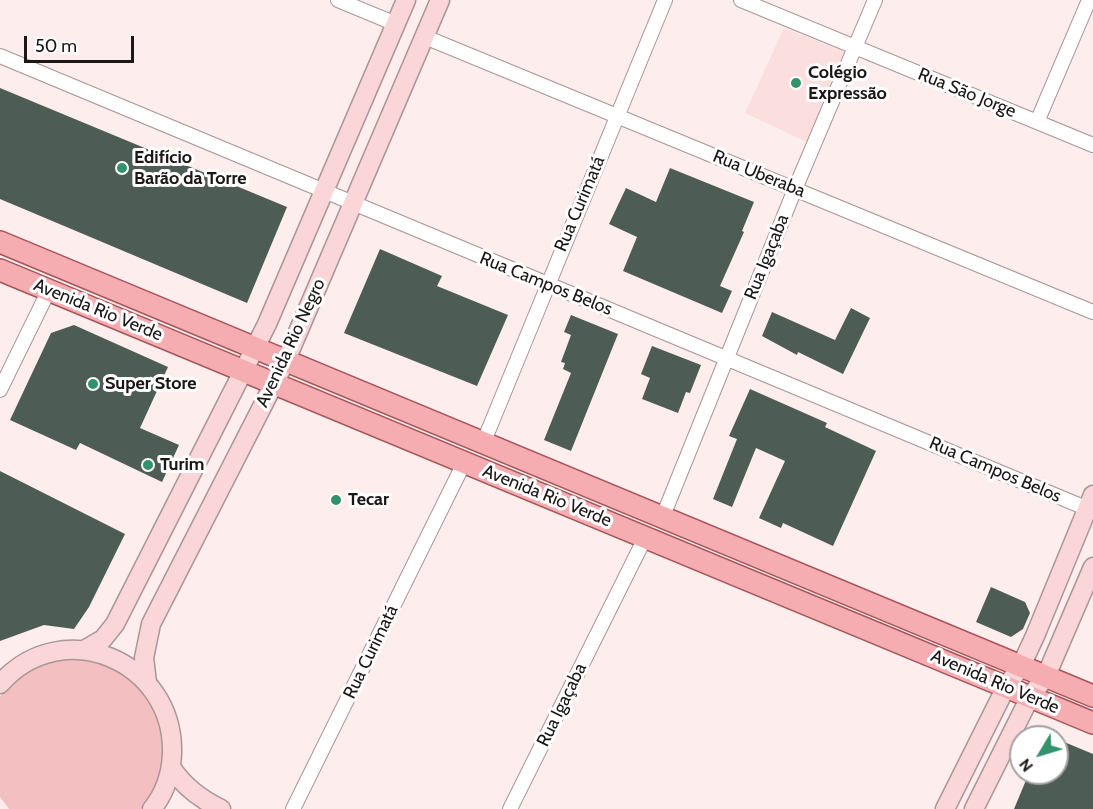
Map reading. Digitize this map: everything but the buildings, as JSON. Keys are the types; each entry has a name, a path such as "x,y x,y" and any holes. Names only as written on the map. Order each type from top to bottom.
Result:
{"main road":[{"name":"Avenida Rio Verde","path":"0,242 484,441 1093,696"},
{"name":"Avenida Rio Verde","path":"0,270 1093,723"}],"street":[{"path":"338,0 396,24"},
{"name":"Avenida Rio Negro","path":"84,650 103,639 116,624 255,347 406,0"},
{"name":"Avenida Rio Negro","path":"147,682 144,658 151,624 286,360 440,0"},
{"name":"Rua Curimatá","path":"484,441 665,0"},
{"name":"Rua São Jorge","path":"741,0 1093,146"},
{"name":"Rua Igaçaba","path":"663,516 795,189 875,0"},
{"path":"1037,122 1089,0"},
{"name":"Rua Uberaba","path":"425,37 1093,312"},
{"name":"Rua Campos Belos","path":"0,56 547,284 1091,504"},
{"path":"0,390 49,290"},
{"name":"Rua Curimatá","path":"293,809 464,463"},
{"path":"945,809 1006,687 1021,666 1091,504"},
{"name":"Rua Igaçaba","path":"510,809 646,536"},
{"path":"974,809 1030,697 1046,676 1093,567"},
{"path":"3,679 31,659 56,651 84,650 107,655 129,666 147,682 164,707 172,736 171,767 166,786 152,809"},
{"path":"171,767 181,782 204,801 221,809"},
{"path":"962,809 977,775 974,770 965,767"}],"shaded area":[{"name":"Colégio Expressão","path":"784,28 847,53 809,143 745,113"},
{"path":"58,657 88,659 117,667 135,678 149,694 159,712 164,732 165,752 161,773 153,792 141,809 9,809 0,797 0,697 18,677"}],"place":[{"name":"Colégio Expressão","path":"796,83"},
{"name":"Edifício Barão da Torre","path":"122,168"},
{"name":"Super Store","path":"93,384"},
{"name":"Turim","path":"148,465"},
{"name":"Tecar","path":"336,500"}]}
